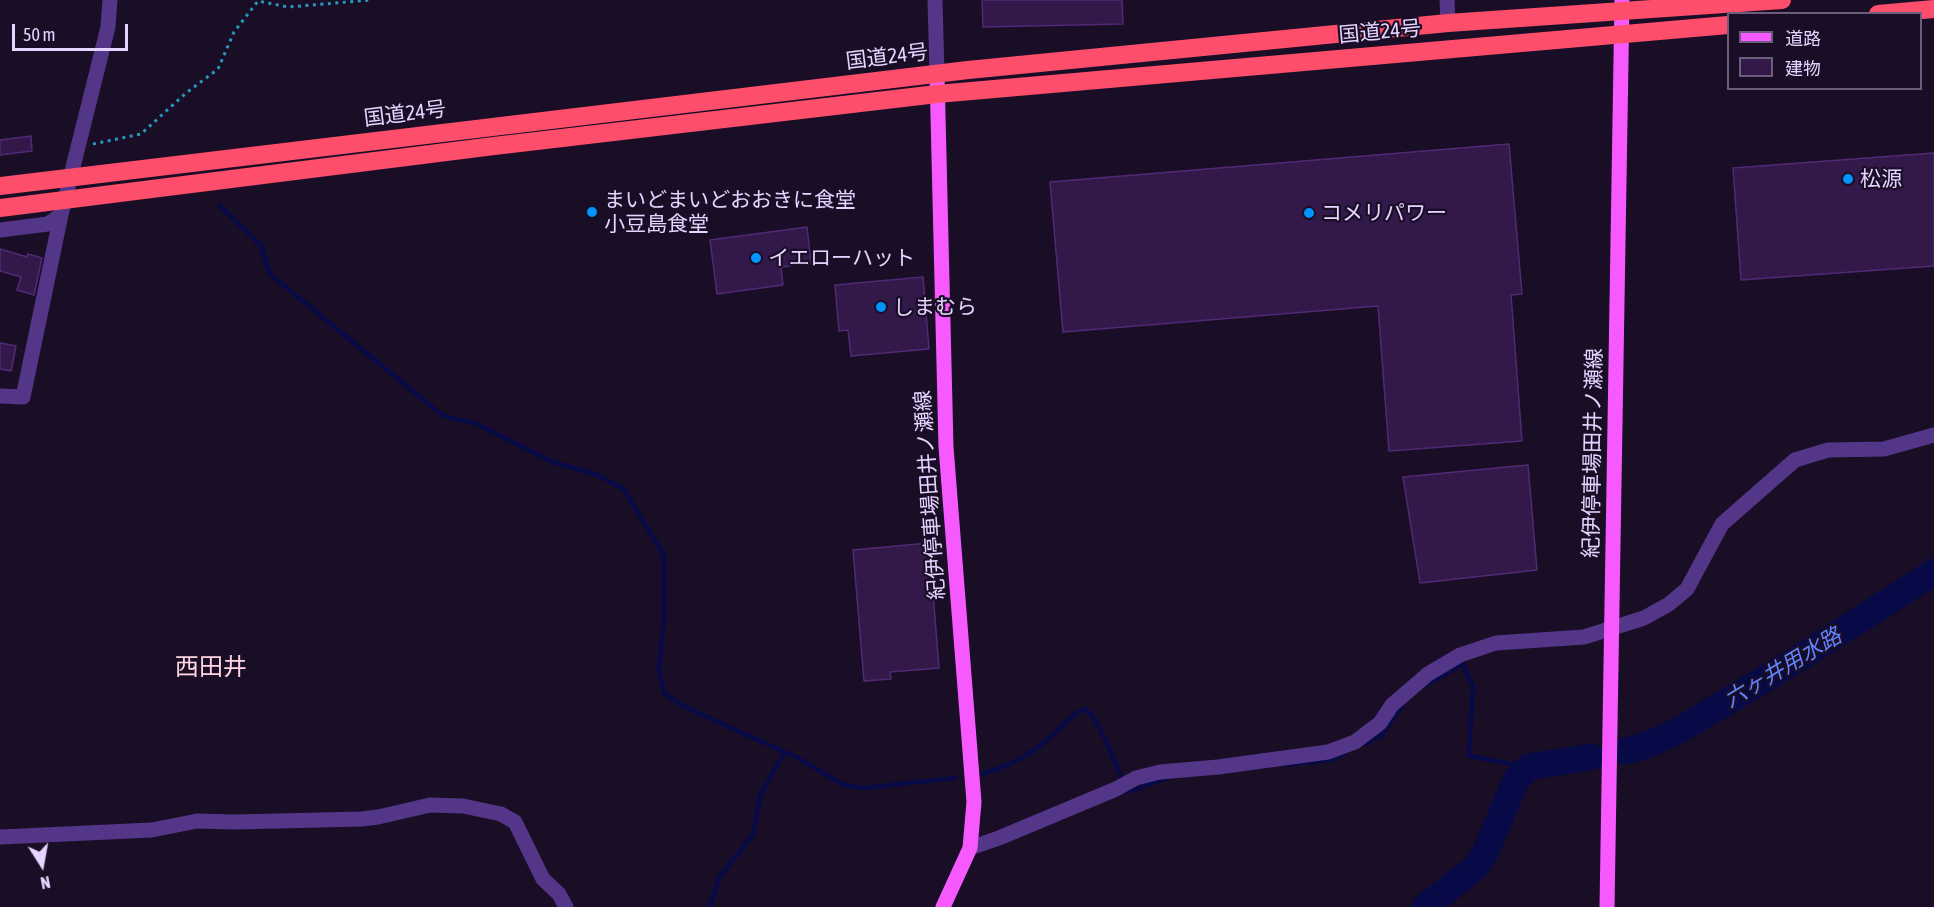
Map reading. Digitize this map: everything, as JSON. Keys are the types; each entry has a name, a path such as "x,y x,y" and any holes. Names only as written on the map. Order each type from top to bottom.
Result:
{"highway":[{"name":"国道24号","path":"0,186 937,74 1622,6 1782,0"},
{"path":"1900,12 1934,9"},
{"name":"国道24号","path":"0,208 63,208 494,146 937,94 1727,25"}],"main road":[{"name":"紀伊停車場田井ノ瀬線","path":"1607,907 1622,6"},
{"name":"紀伊停車場田井ノ瀬線","path":"937,74 946,447 974,802 970,848 943,907"}],"street":[{"path":"0,396 24,397 70,177 108,27 110,0"},
{"path":"936,0 937,74"},
{"path":"1447,0 1448,23"},
{"path":"0,230 48,224 63,208"},
{"path":"970,848 1116,789 1136,778 1160,771 1218,767 1328,752 1355,742 1380,723 1392,705 1428,674 1460,655 1497,643 1584,637 1644,618 1669,604 1687,589 1722,524 1795,460 1828,450 1884,449 1934,435"},
{"path":"0,837 152,830 197,821 362,819 430,805 463,806 501,814 514,822 543,879 559,894 566,907"}],"path":[{"path":"77,148 141,134 186,93 218,69 234,32 258,1 288,7 371,0"}],"building":[{"path":"982,0 1122,0 1123,24 983,27"},
{"path":"31,136 32,151 0,155 0,140"},
{"path":"1509,144 1522,294 1511,295 1522,441 1389,451 1378,306 1063,332 1050,182"},
{"path":"1934,153 1934,266 1741,280 1733,168"},
{"path":"807,227 811,263 781,267 783,285 717,294 710,240"},
{"path":"0,249 27,257 28,254 42,258 34,295 17,290 21,277 0,271"},
{"name":"しまむら","path":"923,277 929,349 851,356 848,330 839,331 835,285"},
{"path":"0,343 16,346 11,371 0,369"},
{"path":"1528,465 1537,570 1420,583 1403,477"},
{"path":"929,543 939,668 890,672 891,679 864,681 853,550"}],"waterway":[{"path":"220,206 261,246 270,274 437,411 451,418 475,423 553,462 597,475 624,489 664,556 664,620 659,669 664,693 683,706 798,758 844,785 864,788 955,778"},
{"name":"六ヶ井用水路","path":"1626,751 1666,737 1691,723 1806,654 1934,572"},
{"path":"1426,685 1463,664 1473,687 1469,756 1529,767"},
{"path":"1364,744 1382,735 1403,704"},
{"path":"982,774 1023,757 1045,742 1077,712 1085,709 1091,714 1103,734 1128,792 1168,778"},
{"path":"709,907 720,876 753,835 760,796 784,752"},
{"path":"1284,765 1331,760 1346,753"},
{"name":"六ヶ井用水路","path":"1425,907 1476,867 1485,853 1516,780 1529,767 1591,757"}],"place":[{"name":"松源","path":"1848,179"},
{"name":"まいどまいどおおきに食堂 小豆島食堂","path":"592,212"},
{"name":"コメリパワー","path":"1309,213"},
{"name":"イエローハット","path":"756,258"},
{"name":"しまむら","path":"881,307"}],"district":[{"name":"西田井","path":"211,667"}]}
